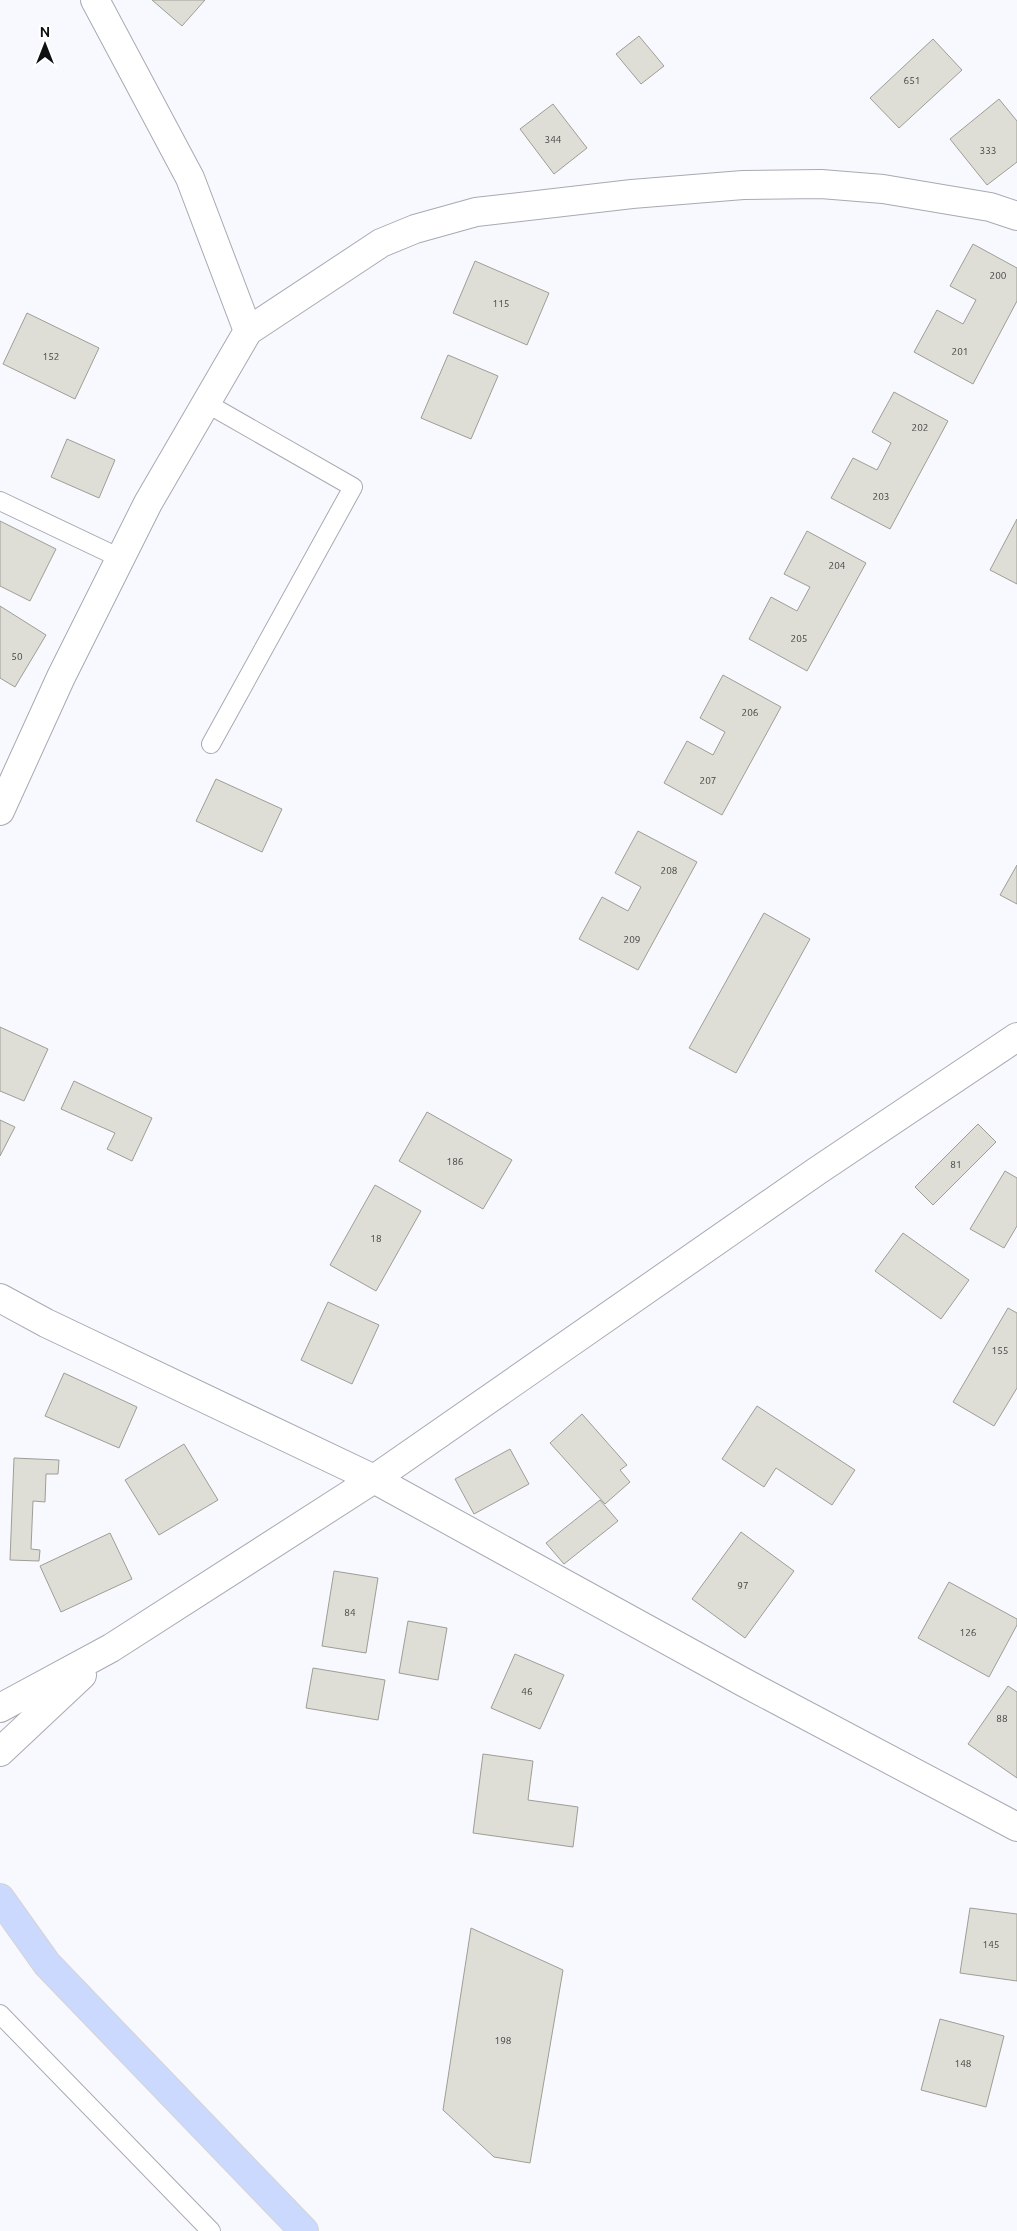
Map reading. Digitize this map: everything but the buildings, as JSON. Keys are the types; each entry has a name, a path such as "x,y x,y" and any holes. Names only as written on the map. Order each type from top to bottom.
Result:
{"main road":[{"path":"0,1898 47,1964 304,2231"},
{"path":"0,1934 47,1964"}],"street":[{"path":"95,0 190,178 248,331"},
{"path":"0,812 61,677 148,502 248,331 382,243 415,228 476,212 700,188 821,184 883,189 990,207 1017,216"},
{"path":"0,1708 111,1648 374,1479 817,1171 1017,1037"},
{"path":"0,1298 46,1323 374,1479 745,1683 1017,1827"},
{"path":"0,1752 111,1648"}],"lane":[{"path":"206,403 353,487 211,744"},
{"path":"0,502 120,558"},
{"path":"0,2014 211,2231"}]}
